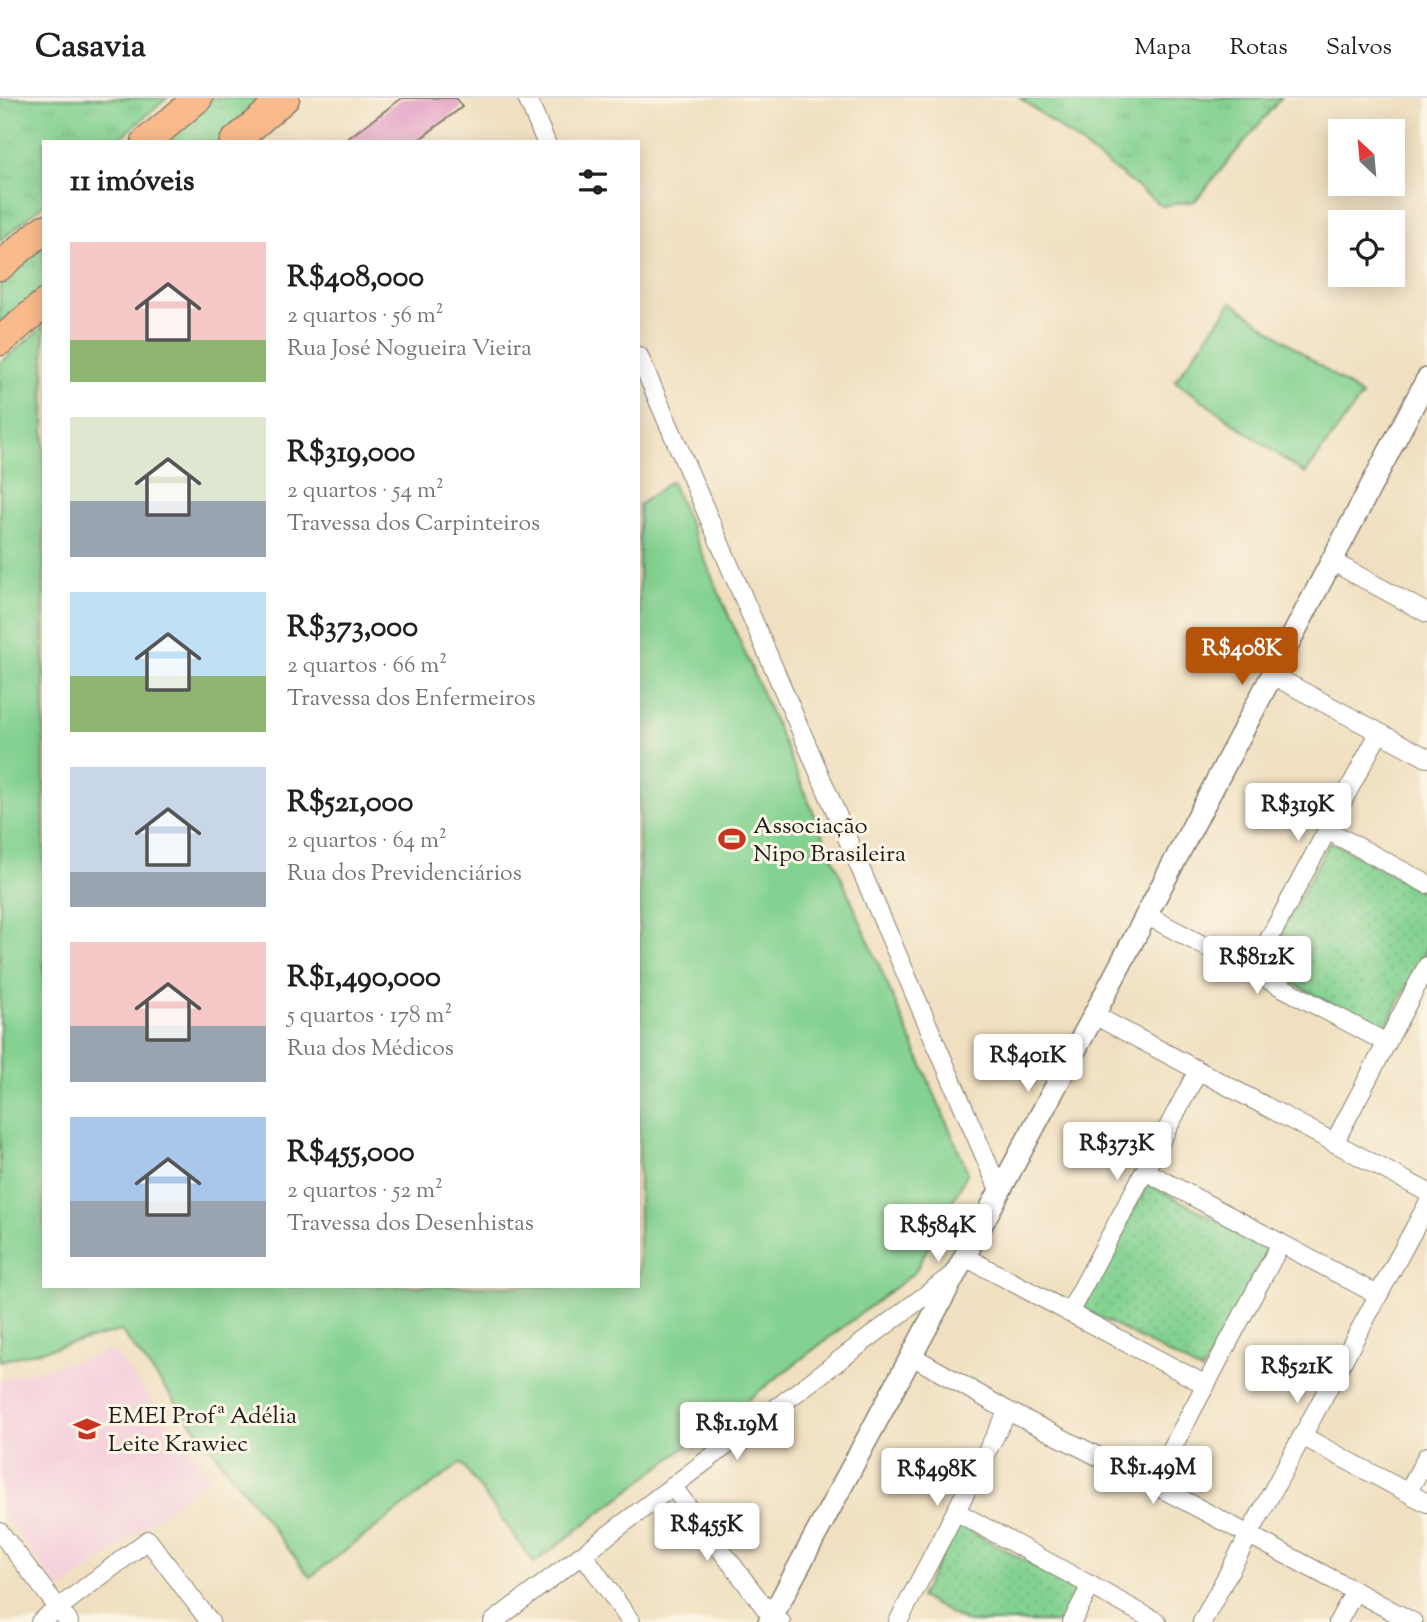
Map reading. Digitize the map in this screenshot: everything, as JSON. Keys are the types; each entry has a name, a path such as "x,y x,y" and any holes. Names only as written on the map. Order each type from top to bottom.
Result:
{"main road":[{"path":"148,140 198,98"},
{"path":"235,140 285,98"},
{"path":"0,266 42,231"},
{"path":"0,341 42,306"}],"street":[{"path":"527,98 545,140"},
{"path":"640,358 1000,1192"},
{"path":"672,1486 774,1620 1427,379"},
{"path":"1331,561 1427,613"},
{"path":"1272,675 1427,758"},
{"path":"1252,971 1379,733"},
{"path":"1327,830 1427,884"},
{"path":"1146,915 1387,1043"},
{"path":"1334,1143 1427,967"},
{"path":"1094,1016 1427,1192"},
{"path":"1069,1312 1198,1070"},
{"path":"1145,1171 1378,1296"},
{"path":"1202,1622 1427,1205"},
{"path":"1153,1484 1281,1243"},
{"path":"961,1264 1069,1312 1206,1385"},
{"path":"494,1622 961,1264"},
{"path":"912,1356 1008,1411 1153,1484 1413,1622"},
{"path":"898,1622 1008,1411"},
{"path":"1302,1436 1427,1503"},
{"path":"1408,1492 1427,1456"},
{"path":"957,1511 1157,1622"},
{"path":"0,1532 63,1615"},
{"path":"40,1622 63,1615 148,1540 210,1622"},
{"path":"583,1554 631,1622"},
{"path":"1072,1622 1091,1586"},
{"path":"1338,1622 1355,1591"}],"shaded area":[{"name":"EMEI Profª Adélia Leite Krawiec","path":"114,1351 210,1477 61,1590 0,1510 0,1382"}],"green space":[{"path":"0,98 167,98 118,140 42,140 42,206 0,241"},
{"path":"210,98 272,98 223,140 161,140"},
{"path":"1020,98 1281,98 1195,201 1162,206"},
{"path":"42,244 42,295 0,330 0,279"},
{"path":"1232,302 1362,396 1305,474 1175,381"},
{"name":"Associação Nipo Brasileira","path":"42,328 42,1288 640,1288 640,504 671,481 968,1172 915,1272 534,1563 461,1463 310,1577 121,1331 0,1361 0,363"},
{"path":"1330,841 1427,894 1427,949 1383,1032 1263,967"},
{"path":"1148,1184 1268,1247 1202,1372 1082,1308"},
{"path":"958,1524 1080,1591 1064,1622 966,1622 920,1597"}],"building":[{"path":"402,98 456,98 462,107 419,140 346,140"}],"place":[{"name":"Associação Nipo Brasileira","path":"732,839"},
{"name":"EMEI Profª Adélia Leite Krawiec","path":"87,1429"}]}
